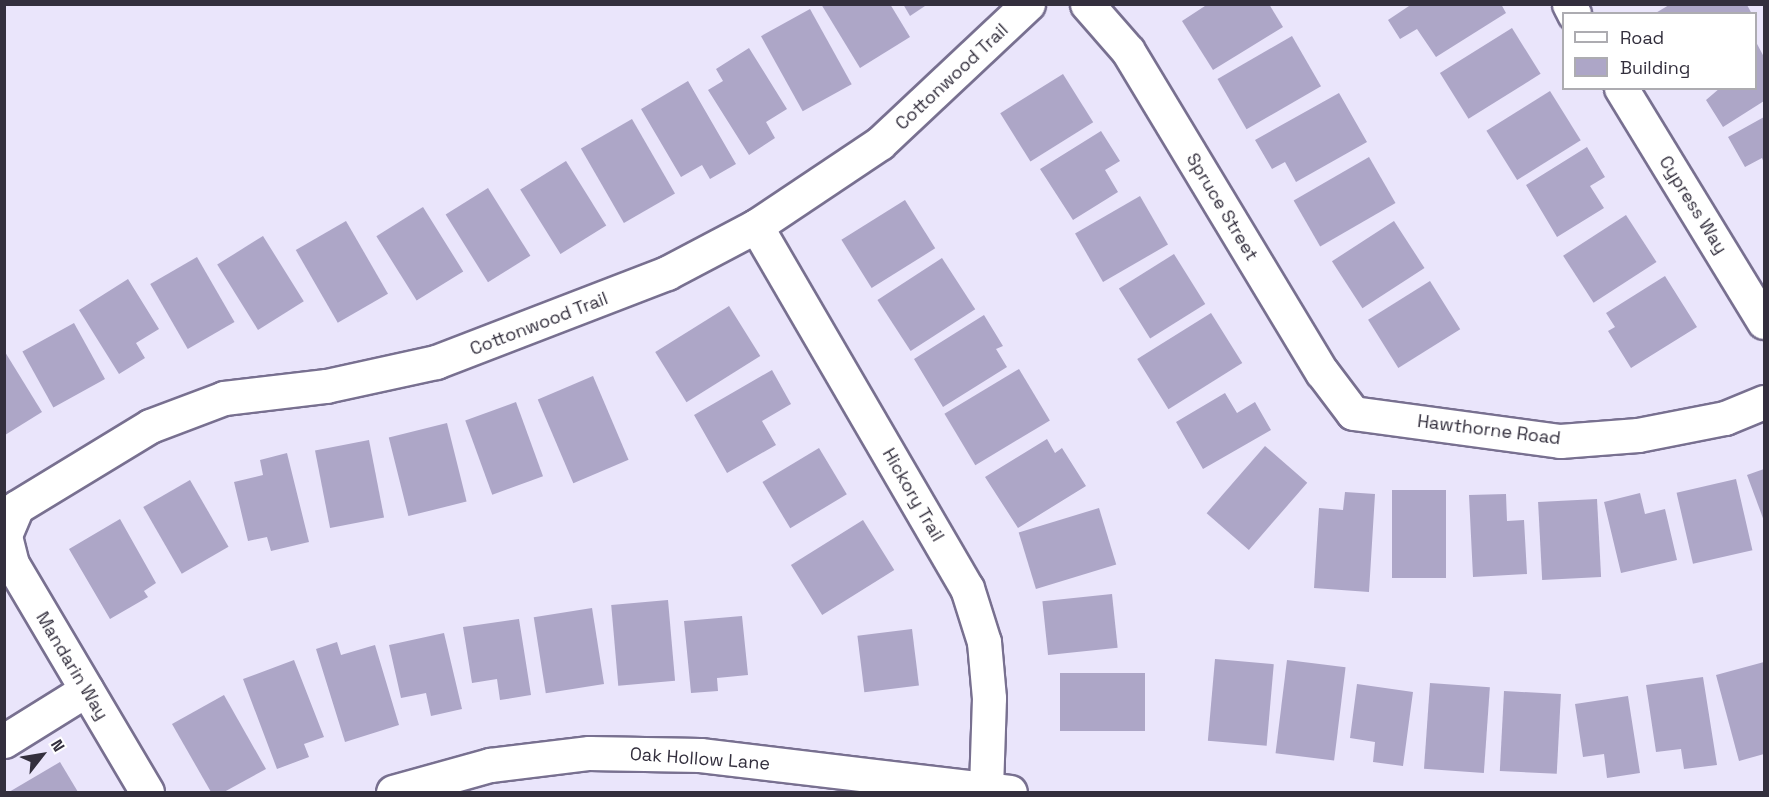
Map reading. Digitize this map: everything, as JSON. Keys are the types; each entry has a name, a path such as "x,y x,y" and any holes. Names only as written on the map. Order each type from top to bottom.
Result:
{"street":[{"name":"Cottonwood Trail","path":"5,535 17,507 150,426 224,398 326,386 435,362 656,277 756,226 880,143 1028,4"},
{"name":"Spruce Street","path":"1087,4 1128,51 1322,372 1353,413"},
{"name":"Cypress Way","path":"1622,90 1764,322"},
{"name":"Hickory Trail","path":"756,226 967,588 984,642 998,791"},
{"name":"Hawthorne Road","path":"1353,413 1560,441 1638,435 1725,418 1764,402"},
{"name":"Mandarin Way","path":"5,535 12,564 147,792"},
{"path":"4,741 86,690"},
{"name":"Oak Hollow Lane","path":"393,792 490,765 590,753 700,755 998,791"}],"building":[{"path":"821,4 890,4 910,37 860,68"},
{"path":"903,4 928,4 910,16"},
{"path":"1208,4 1269,4 1283,27 1213,70 1182,21"},
{"path":"1412,4 1501,4 1506,13 1436,57 1417,29 1400,39 1388,20"},
{"path":"1669,5 1747,5 1751,12 1657,12"},
{"path":"810,9 852,84 803,111 761,36"},
{"path":"1512,28 1541,74 1469,119 1440,73"},
{"path":"1292,36 1321,86 1247,129 1218,79"},
{"path":"1757,44 1764,57 1764,101 1723,127 1706,100 1718,90 1757,90"},
{"path":"749,48 787,109 766,122 775,138 749,155 708,90 723,81 716,69"},
{"path":"1063,74 1093,122 1030,162 1000,113"},
{"path":"688,81 736,164 710,179 702,165 681,177 641,109"},
{"path":"1550,91 1581,140 1517,180 1486,131"},
{"path":"1339,93 1367,142 1296,182 1285,162 1272,169 1255,140"},
{"path":"1764,117 1764,163 1762,158 1745,167 1728,137"},
{"path":"632,119 675,193 624,223 581,148"},
{"path":"1101,131 1120,161 1105,170 1118,192 1073,220 1040,169"},
{"path":"1587,147 1605,177 1590,186 1604,208 1557,237 1526,185"},
{"path":"1369,157 1396,203 1320,246 1294,200"},
{"path":"566,161 606,225 560,254 520,190"},
{"path":"488,188 530,256 488,282 446,214"},
{"path":"1140,196 1168,244 1103,282 1075,234"},
{"path":"905,200 935,248 872,288 841,240"},
{"path":"423,207 463,271 417,301 376,236"},
{"path":"1626,215 1656,262 1594,303 1563,256"},
{"path":"346,221 388,294 338,323 296,250"},
{"path":"1394,221 1424,268 1362,308 1332,261"},
{"path":"263,236 304,301 258,330 217,265"},
{"path":"1174,254 1205,304 1150,338 1119,288"},
{"path":"197,257 234,322 188,349 150,284"},
{"path":"942,258 975,309 911,351 877,300"},
{"path":"1665,276 1697,327 1631,368 1608,331 1615,327 1606,313"},
{"path":"128,279 159,329 136,343 145,358 119,374 79,310"},
{"path":"1430,281 1460,329 1398,368 1368,320"},
{"path":"729,306 760,356 686,402 655,352"},
{"path":"1211,313 1242,363 1168,409 1137,359"},
{"path":"984,315 1003,346 996,349 1007,367 943,407 914,359"},
{"path":"74,323 105,379 53,408 22,352"},
{"path":"5,352 42,412 5,435"},
{"path":"1019,369 1050,420 975,465 944,414"},
{"path":"772,370 791,404 762,421 776,445 727,473 694,415"},
{"path":"593,376 629,460 573,483 538,399"},
{"path":"1225,393 1237,413 1255,402 1271,430 1203,469 1176,422"},
{"path":"516,402 543,476 492,495 465,420"},
{"path":"447,423 467,502 408,516 389,438"},
{"path":"1047,439 1055,453 1062,448 1086,486 1018,528 985,477"},
{"path":"369,440 384,518 330,528 315,450"},
{"path":"1265,446 1307,483 1249,550 1207,513"},
{"path":"819,448 847,494 790,528 762,482"},
{"path":"287,453 309,542 271,551 267,537 248,541 234,482 263,475 260,460"},
{"path":"1764,469 1764,521 1747,475"},
{"path":"1736,479 1752,550 1693,564 1677,493"},
{"path":"190,480 229,547 182,574 143,507"},
{"path":"1392,490 1446,490 1446,578 1392,578"},
{"path":"1345,492 1375,494 1369,592 1314,588 1319,508 1343,510"},
{"path":"1640,493 1645,514 1665,509 1677,560 1621,573 1604,502"},
{"path":"1506,494 1507,521 1524,520 1527,574 1473,577 1469,495"},
{"path":"1597,499 1601,577 1542,580 1538,502"},
{"path":"1099,508 1116,564 1036,589 1019,533"},
{"path":"120,519 156,583 144,591 148,597 110,619 69,549"},
{"path":"863,520 894,570 822,615 791,565"},
{"path":"1112,594 1118,648 1048,655 1042,601"},
{"path":"668,600 675,681 618,686 611,605"},
{"path":"592,608 604,684 546,693 534,617"},
{"path":"742,616 748,675 717,678 718,691 691,693 684,621"},
{"path":"519,619 531,695 500,700 497,679 472,683 463,627"},
{"path":"912,629 919,686 864,692 857,636"},
{"path":"444,633 462,709 431,716 426,693 401,698 389,645"},
{"path":"337,642 341,655 375,645 399,725 345,742 316,649"},
{"path":"1215,659 1274,664 1267,746 1208,741"},
{"path":"294,660 324,737 304,744 309,757 277,769 243,679"},
{"path":"1287,660 1346,667 1334,760 1276,753"},
{"path":"1764,662 1764,754 1739,761 1716,675"},
{"path":"1060,673 1145,673 1145,731 1060,731"},
{"path":"1703,677 1717,765 1684,769 1681,749 1656,752 1646,685"},
{"path":"1430,683 1490,687 1484,773 1424,769"},
{"path":"1357,684 1413,692 1403,766 1373,762 1375,742 1350,738"},
{"path":"1504,691 1561,694 1557,774 1500,771"},
{"path":"224,695 266,769 224,792 211,792 172,724"},
{"path":"1628,696 1640,773 1607,778 1604,754 1583,757 1575,704"},
{"path":"60,762 78,792 9,792"}]}
